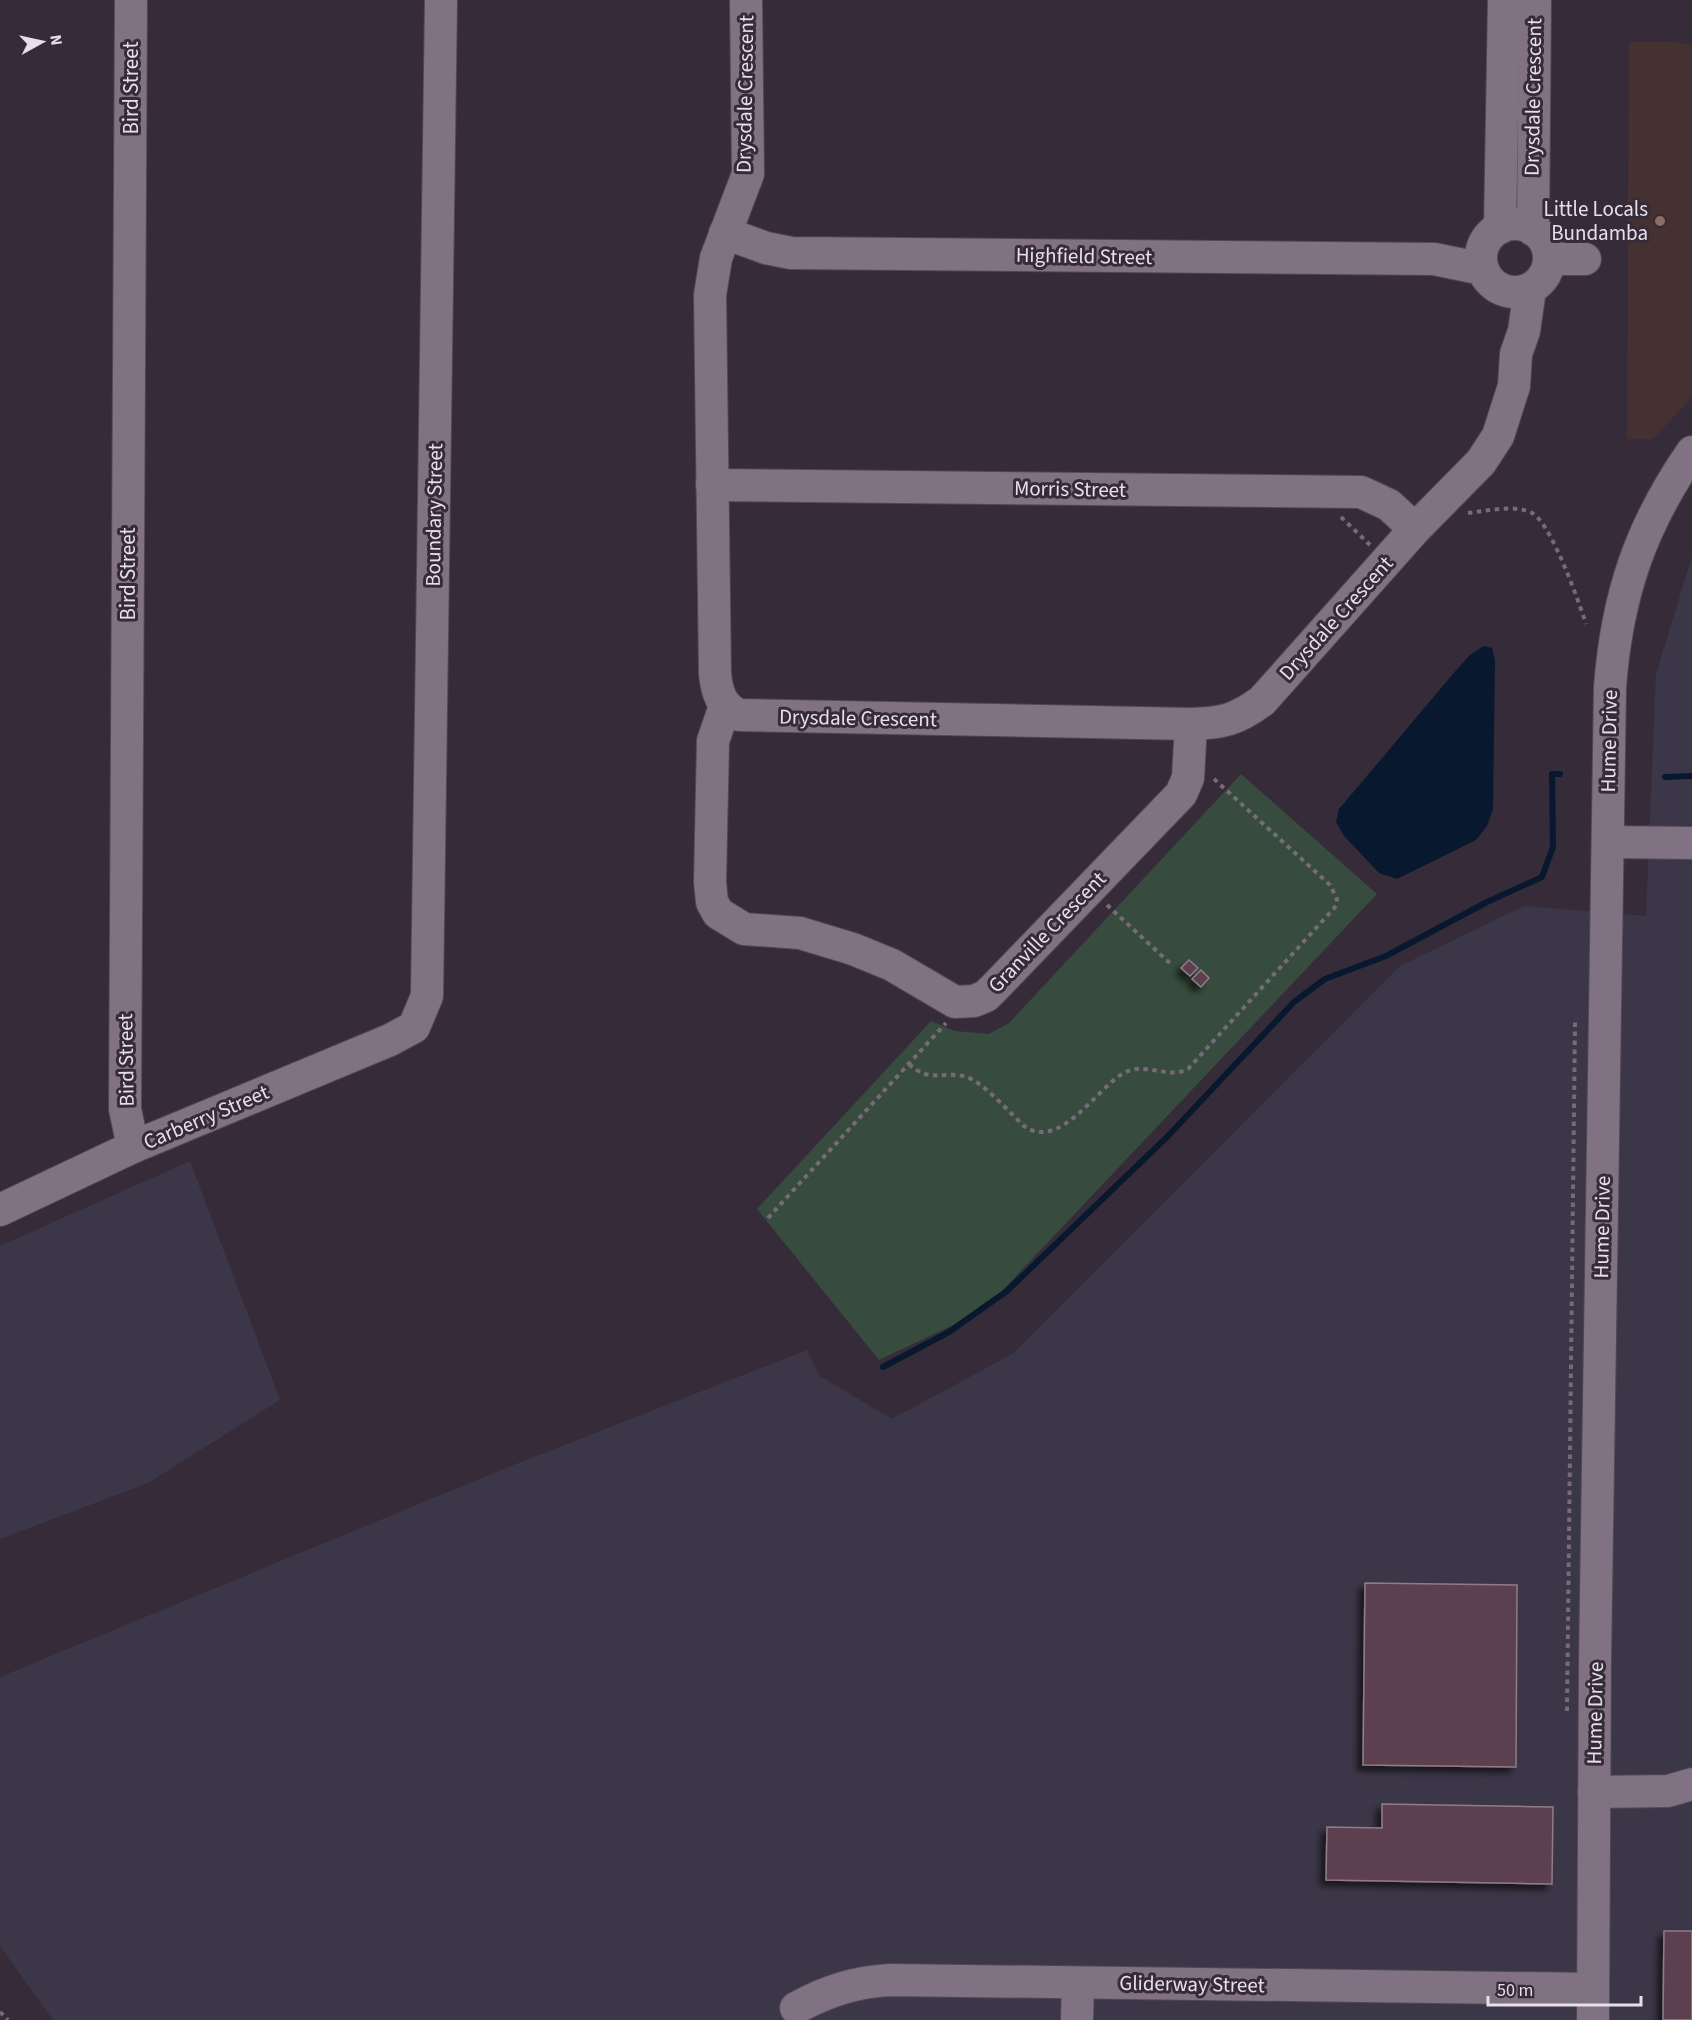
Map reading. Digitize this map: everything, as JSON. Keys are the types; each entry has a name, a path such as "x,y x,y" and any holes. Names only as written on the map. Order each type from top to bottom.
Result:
{"street":[{"name":"Bird Street","path":"131,0 125,1109 133,1147"},
{"name":"Boundary Street","path":"414,1027 428,996 441,0"},
{"name":"Drysdale Crescent","path":"746,0 748,174 716,258 710,296 715,674 717,692 725,706 739,715 758,717 1191,724 1216,724 1233,720 1262,701 1416,529 1481,462 1498,436 1514,386 1516,354 1507,337 1499,265 1504,0"},
{"name":"Drysdale Crescent","path":"1533,230 1534,0"},
{"name":"Highfield Street","path":"725,233 766,248 791,253 1445,259 1458,265 1499,265 1511,225 1533,230"},
{"path":"1499,265 1546,273 1549,260 1546,243 1533,230"},
{"path":"1549,260 1585,259"},
{"name":"Hume Drive","path":"1593,2020 1594,1792 1610,687 1621,604 1640,543 1655,511 1692,452"},
{"name":"Morris Street","path":"712,485 1361,492 1389,505 1416,529"},
{"name":"Granville Crescent","path":"725,706 713,741 710,882 712,902 718,913 744,929 800,933 873,956 944,998 964,1002 986,996 1181,794 1188,778 1191,724"},
{"path":"1608,842 1692,843"},
{"name":"Carberry Street","path":"0,1210 133,1147 390,1040 414,1027"},
{"path":"1594,1792 1668,1791 1692,1784"},
{"name":"Gliderway Street","path":"796,2008 837,1989 868,1982 1593,1989"},
{"path":"1077,2020 1078,1983"}],"path":[{"path":"1463,509 1467,513 1522,510 1536,516 1575,591 1586,624"},
{"path":"909,1064 919,1074 966,1077 1032,1132 1044,1133 1053,1132 1065,1125 1110,1084 1130,1070 1143,1068 1180,1073 1188,1069 1335,906 1337,899 1330,885 1209,773"},
{"path":"1104,902 1173,966"},
{"path":"768,1218 949,1020"},
{"path":"0,2012 8,2020"}],"shaded area":[{"name":"Little Locals Bundamba","path":"1629,42 1673,42 1692,45 1692,397 1653,439 1627,439"},
{"path":"1692,556 1692,2020 53,2020 0,1946 0,1677 511,1466 807,1350 820,1376 892,1419 1014,1353 1400,966 1524,906 1646,916 1656,674"},
{"path":"190,1161 280,1400 148,1483 0,1539 0,1246"}],"green space":[{"path":"1241,774 1377,894 983,1311 879,1360 757,1209 931,1021 955,1031 989,1034 1009,1023"}],"water":[{"path":"1484,646 1492,648 1495,660 1493,809 1487,826 1476,840 1397,879 1379,873 1344,836 1336,822 1339,809 1458,668 1471,654"}],"building":[{"path":"1189,960 1198,968 1190,976 1181,968"},
{"path":"1201,970 1209,978 1201,987 1192,979"},
{"path":"1365,1583 1517,1585 1516,1767 1363,1765"},
{"path":"1382,1804 1553,1807 1552,1884 1326,1880 1327,1827 1382,1828"},
{"path":"1664,1931 1692,1931 1692,2020 1663,2020"}],"waterway":[{"path":"883,1367 949,1332 1007,1291 1168,1136 1294,1002 1325,979 1386,956 1487,902 1542,877 1553,847 1552,774 1560,774"},
{"path":"1665,777 1692,776"}],"place":[{"name":"Little Locals Bundamba","path":"1660,221"}]}
